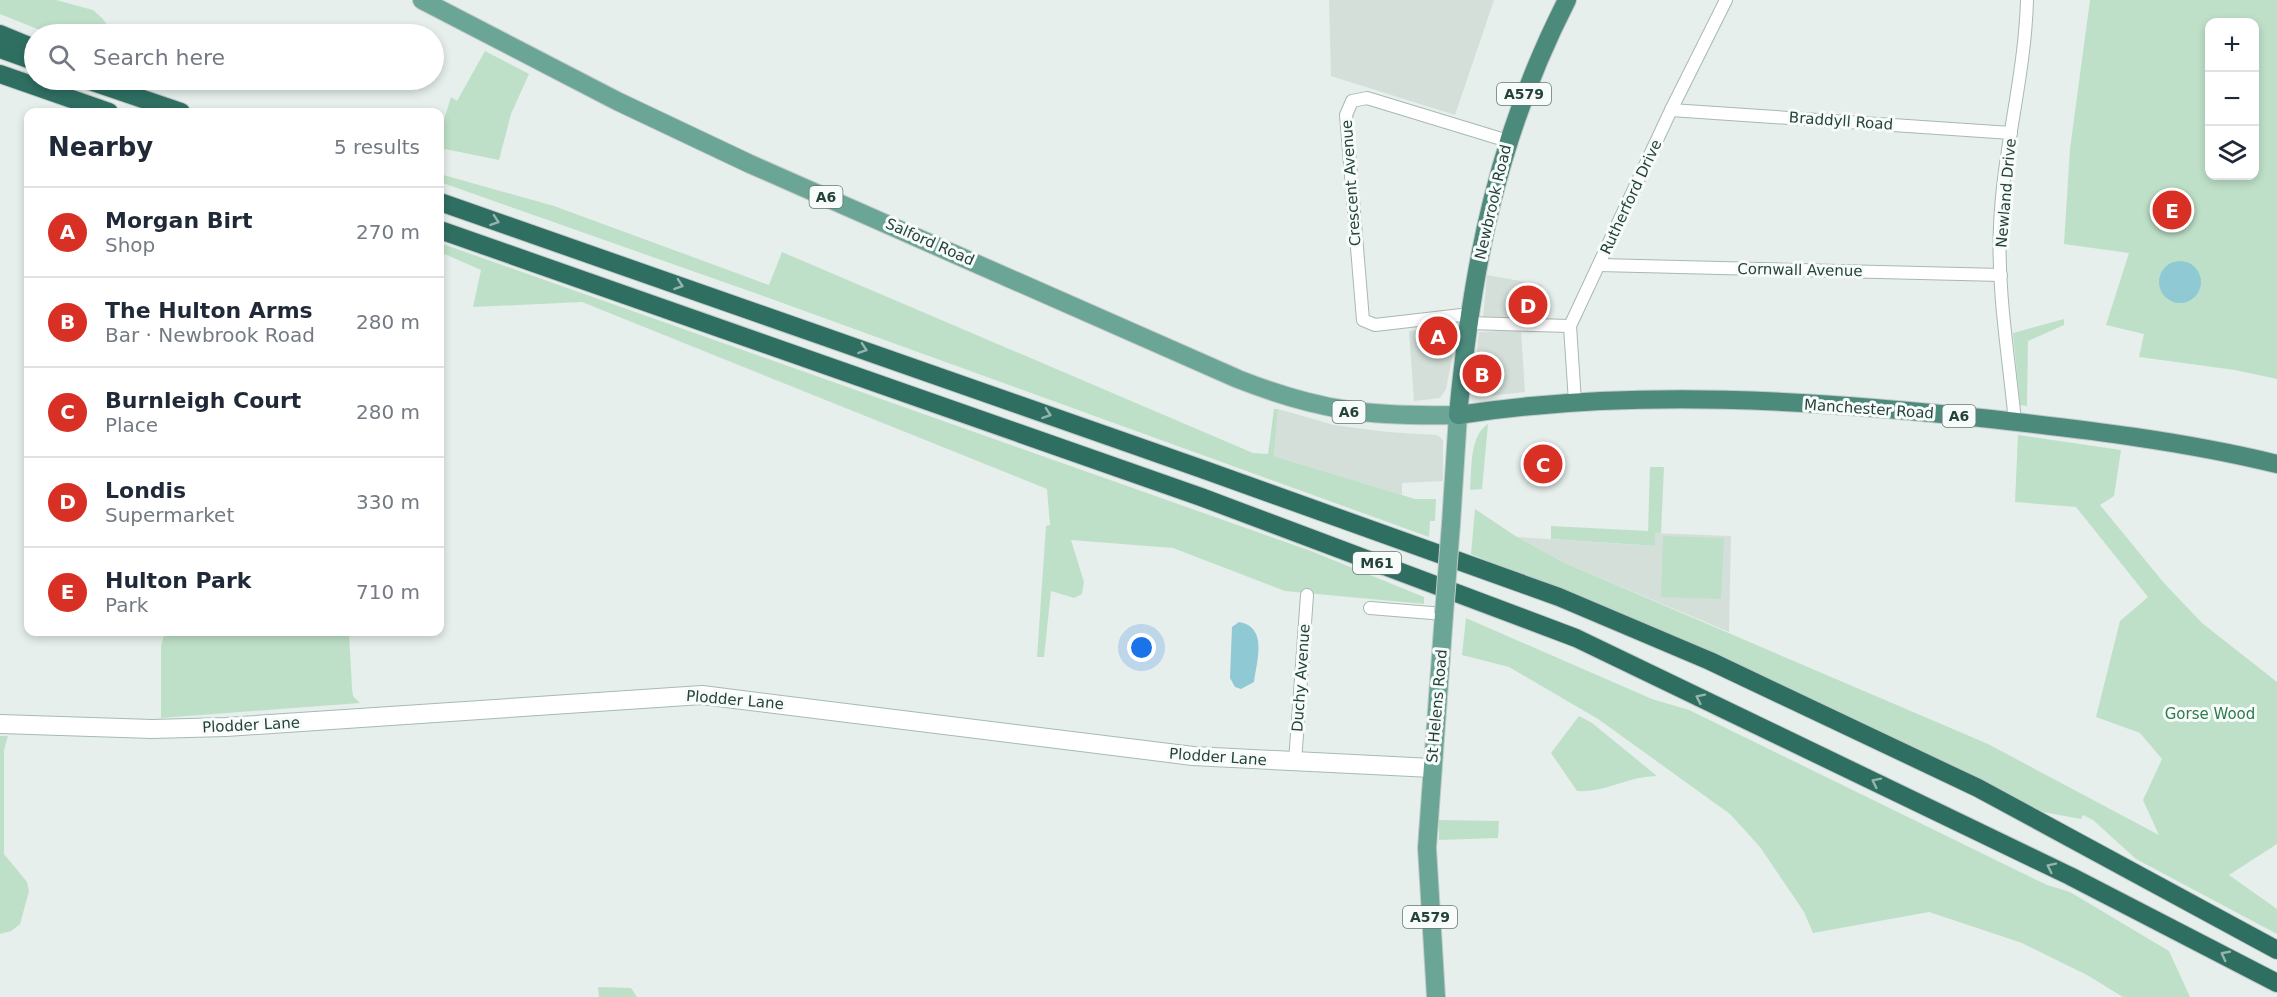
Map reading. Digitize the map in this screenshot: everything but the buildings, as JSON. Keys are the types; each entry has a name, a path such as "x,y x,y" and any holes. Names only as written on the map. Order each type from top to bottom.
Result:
{"highway":[{"name":"Newbrook Road","path":"1458,415 1469,319 1484,231 1508,141 1535,65 1568,0"},
{"path":"0,34 24,44"},
{"path":"0,49 24,57"},
{"path":"0,74 24,83"},
{"path":"0,82 24,89"},
{"path":"29,90 93,108"},
{"path":"45,90 96,108"},
{"path":"116,90 169,108"},
{"path":"133,90 176,108"},
{"name":"M61","path":"444,203 1157,453 1559,597 1710,661 1978,788 2277,950"},
{"name":"M61","path":"444,231 1201,497 1576,638 2059,871 2277,983"},
{"name":"Manchester Road","path":"1458,415 1512,406 1575,402 1671,400 1801,404 2015,422 2192,446 2277,464"}],"main road":[{"name":"Salford Road","path":"422,0 617,101 750,164 1238,379 1274,393 1351,412 1389,416 1458,415"},
{"name":"St Helens Road","path":"1436,997 1427,848 1440,618 1451,524 1458,415"},
{"name":"Plodder Lane","path":"0,724 152,729 226,727 702,695 1193,756 1432,768"}],"street":[{"name":"Rutherford Drive","path":"1575,402 1570,326 1671,110 1726,0"},
{"name":"Newland Drive","path":"2015,422 2001,275 2001,212 2024,52 2026,0"},
{"name":"Crescent Avenue","path":"1469,319 1375,325 1363,320 1346,114 1353,101 1367,98 1508,141"},
{"name":"Braddyll Road","path":"1671,110 2011,133"},
{"name":"Cornwall Avenue","path":"1599,265 2001,275"},
{"path":"1469,319 1570,326"},
{"name":"Duchy Avenue","path":"1295,762 1307,595"},
{"path":"1370,608 1440,618"}],"shaded area":[{"path":"1329,0 1494,0 1455,115 1331,76"},
{"path":"1487,275 1542,285 1537,322 1483,318"},
{"path":"1458,328 1446,389 1440,398 1414,401 1409,331"},
{"path":"1521,330 1525,392 1476,397 1475,368 1479,332"},
{"path":"1278,409 1334,425 1387,432 1437,435 1443,440 1443,481 1402,483 1402,495 1274,456"},
{"path":"1655,533 1731,536 1729,632 1565,563 1517,537 1654,546"}],"green space":[{"path":"0,0 56,0 93,10 106,24 25,24 0,14"},
{"path":"2090,0 2277,0 2277,379 2235,370 2139,357 2144,334 2106,325 2129,253 2064,244 2070,149"},
{"path":"485,51 529,74 511,114 499,160 444,149 444,120 451,97 457,101"},
{"path":"444,175 554,206 769,285 782,252 1253,453 1268,454 1274,409 1278,409 1274,456 1415,499 1436,499 1435,521 1430,521 1429,537 766,297 444,183"},
{"path":"444,244 1311,551 1424,597 1424,604 1285,591 1173,548 1071,540 1084,582 1082,594 1074,598 1051,591 1044,657 1037,657 1046,526 1050,525 1047,489 582,302 473,307 481,270 444,254"},
{"path":"2064,319 2064,325 2028,341 2027,406 2020,405 2013,333"},
{"path":"1488,424 1482,489 1470,490 1474,445 1482,429"},
{"name":"Gorse Wood","path":"2018,435 2121,450 2114,496 2100,505 2164,583 2202,623 2277,682 2277,844 2229,875 2277,909 2277,934 2136,859 2093,820 2083,815 2081,819 2043,812 1873,728 1471,554 1475,509 1517,537 1565,563 1988,744 2159,835 2143,800 2162,759 2140,733 2096,717 2120,621 2148,597 2076,507 2015,502"},
{"path":"1650,467 1664,467 1661,533 1655,533 1655,546 1551,539 1551,526 1648,531"},
{"path":"1663,536 1724,538 1721,599 1661,597"},
{"path":"1466,618 1652,699 1689,710 2047,885 2070,892 2169,951 2190,997 2123,997 2087,975 2022,943 1929,912 1813,933 1804,912 1760,847 1730,814 1598,719 1509,667 1462,655"},
{"path":"164,636 349,636 353,696 360,703 161,718 161,646"},
{"path":"1579,716 1592,723 1657,776 1597,790 1577,791 1551,753"},
{"path":"0,736 8,736 4,750 4,854 27,882 29,891 20,924 11,931 0,934"},
{"path":"1439,820 1499,821 1498,838 1439,840"},
{"path":"598,987 631,988 637,997 599,997"}],"water":[{"path":"2180,261 2195,267 2201,282 2195,297 2180,303 2165,297 2159,282 2165,267"},
{"path":"1239,622 1254,630 1258,646 1254,682 1241,689 1235,687 1230,678 1232,627"}],"place":[{"name":"Hulton Park","path":"2172,210"},
{"name":"Londis","path":"1528,305"},
{"name":"Morgan Birt","path":"1438,336"},
{"name":"The Hulton Arms","path":"1482,374"},
{"name":"Burnleigh Court","path":"1543,464"}]}
